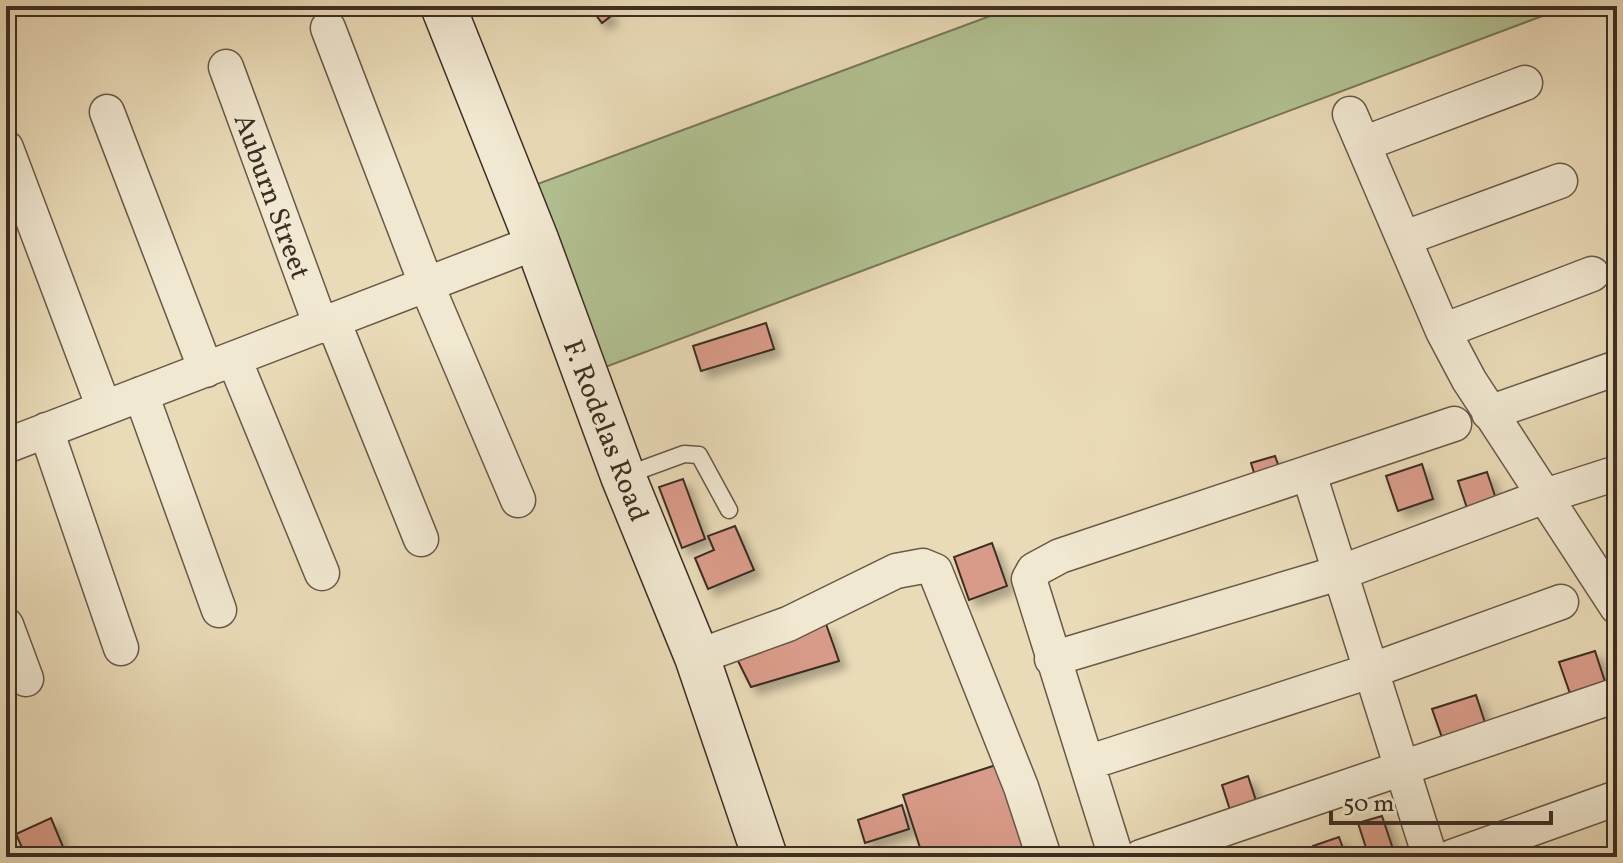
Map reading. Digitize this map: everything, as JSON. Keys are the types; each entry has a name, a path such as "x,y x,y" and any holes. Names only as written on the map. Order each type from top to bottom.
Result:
{"street":[{"name":"F. Rodelas Road","path":"443,6 537,242 623,476 697,657 765,857"},
{"path":"328,28 427,286 518,500"},
{"name":"Auburn Street","path":"226,67 327,324 421,539"},
{"path":"1525,83 1356,129 1443,331 1489,413 1613,594"},
{"path":"107,112 220,365 322,573"},
{"path":"6,148 104,408"},
{"path":"1405,238 1560,181"},
{"path":"9,437 46,430 537,242"},
{"path":"1443,331 1592,274"},
{"path":"1489,413 1617,368"},
{"path":"141,394 219,610"},
{"path":"1116,857 1029,579 1034,570 1060,556 1112,537 1454,424"},
{"path":"46,430 121,648"},
{"path":"1052,659 1342,572 1545,496 1617,473"},
{"path":"1309,474 1430,857"},
{"path":"697,657 788,624 896,571 923,566 935,571 1021,787 1044,857"},
{"path":"1087,763 1373,670 1561,602"},
{"path":"6,625 26,679"},
{"path":"1141,857 1617,695"},
{"path":"1452,857 1617,798"}],"lane":[{"path":"623,476 684,454 699,455 729,510"}],"green space":[{"path":"1017,6 1569,6 600,369 524,189"}],"building":[{"path":"602,6 611,16 602,23 593,11"},
{"path":"766,323 774,349 701,371 693,346"},
{"path":"1275,456 1284,481 1259,489 1251,463"},
{"path":"1422,464 1433,499 1398,511 1386,476"},
{"path":"1487,472 1500,511 1471,520 1458,481"},
{"path":"683,479 705,539 682,548 659,487"},
{"path":"735,526 754,570 708,589 695,558 714,550 708,536"},
{"path":"992,543 1007,586 969,600 954,557"},
{"path":"826,624 839,661 751,687 737,659"},
{"path":"1595,651 1608,691 1573,702 1559,662"},
{"path":"1476,695 1488,732 1445,746 1432,709"},
{"path":"1617,717 1617,743 1615,744 1607,720"},
{"path":"999,764 1030,857 923,857 903,795"},
{"path":"1248,776 1258,807 1232,816 1222,785"},
{"path":"902,805 909,829 865,843 858,820"},
{"path":"1382,816 1395,855 1369,857 1358,823"},
{"path":"51,818 63,847 40,857 26,857 16,834"},
{"path":"1339,837 1346,857 1316,857 1313,846"}]}
